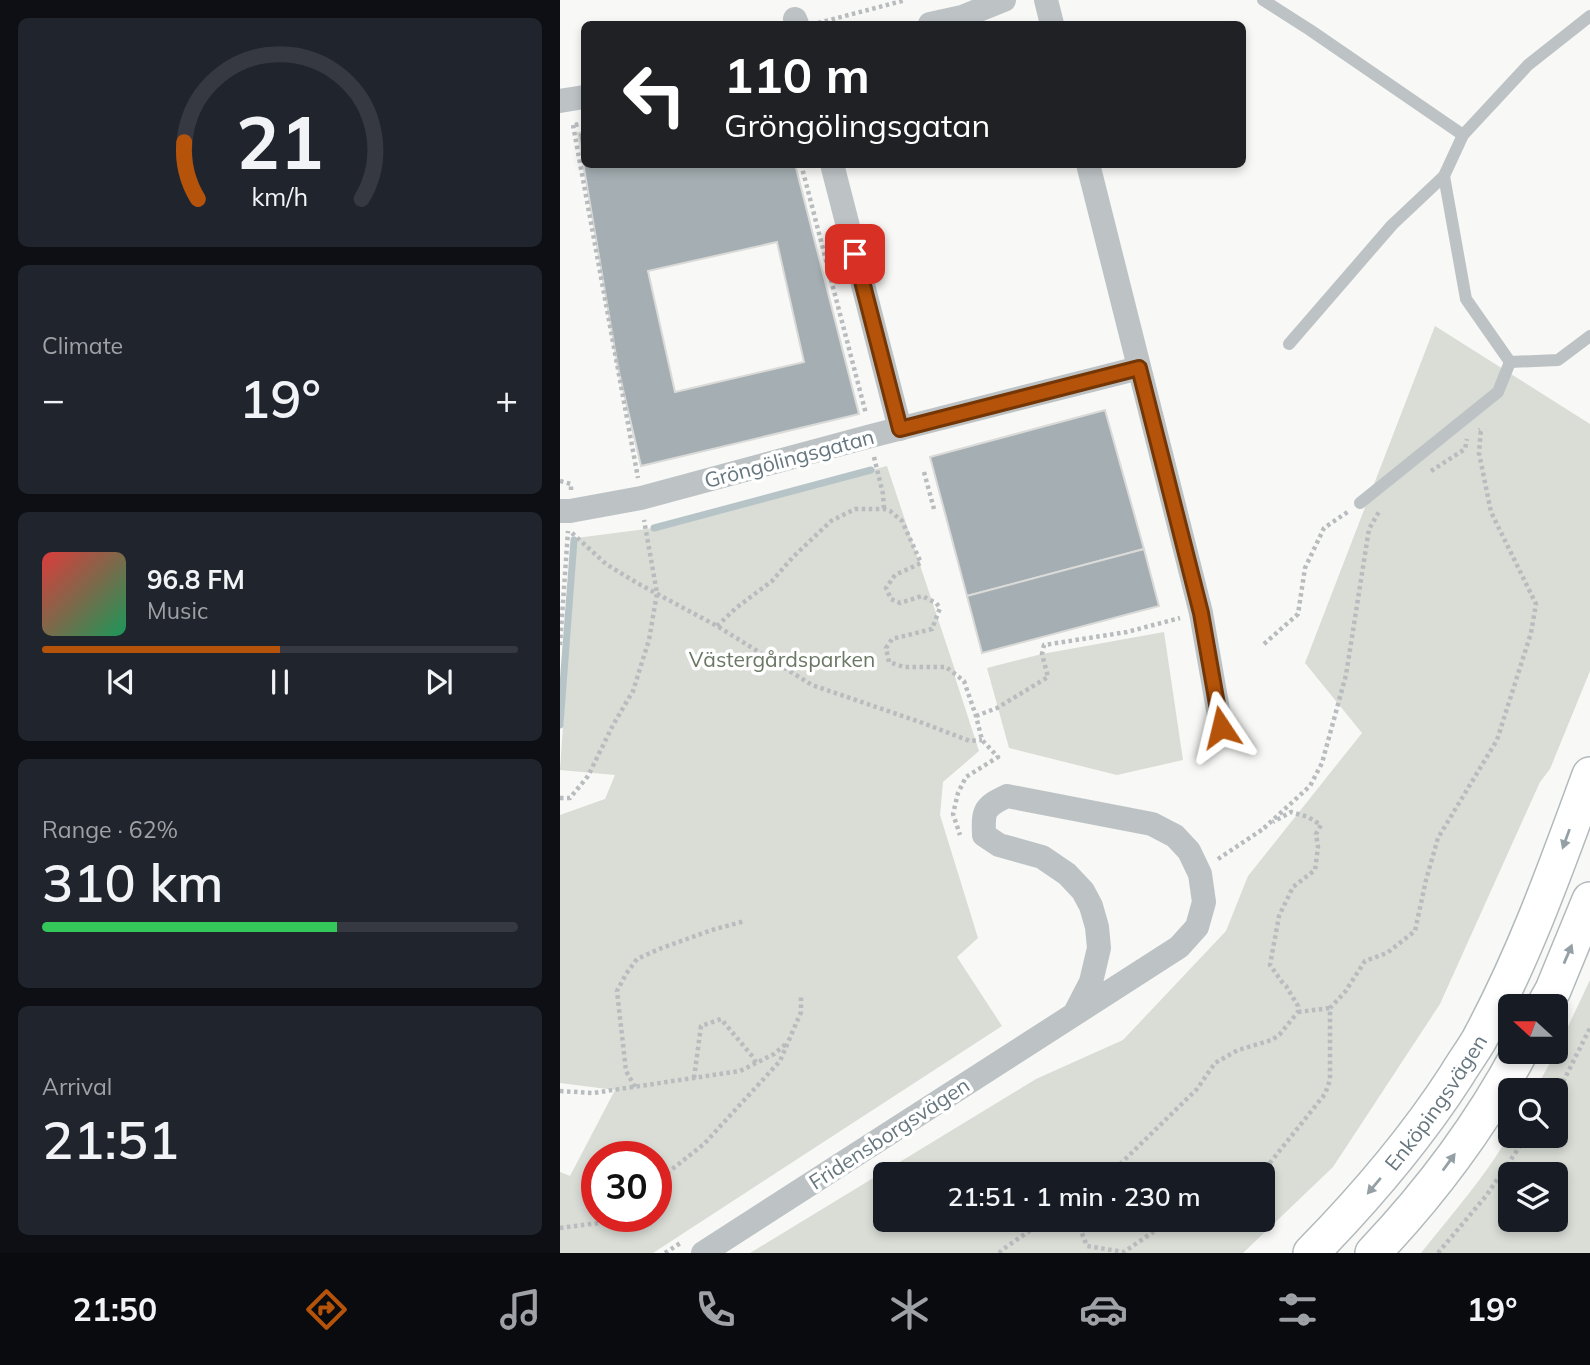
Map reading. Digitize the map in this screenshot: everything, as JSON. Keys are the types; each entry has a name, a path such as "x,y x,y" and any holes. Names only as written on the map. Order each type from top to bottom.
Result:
{"main road":[{"name":"Enköpingsvägen","path":"1311,1253 1354,1210 1396,1161 1440,1101 1478,1042 1544,900 1590,775"},
{"path":"1551,994 1590,900"},
{"path":"1373,1253 1433,1183 1473,1129 1513,1064"}],"street":[{"path":"944,21 962,17 1004,0"},
{"path":"1046,0 1051,21"},
{"path":"560,101 581,98"},
{"path":"833,168 900,429"},
{"path":"1089,168 1201,613 1221,727"},
{"name":"Gröngölingsgatan","path":"566,517 634,490 900,429 1139,368"},
{"name":"Fridensborgsvägen","path":"696,1246 1075,1013 1179,947 1197,928 1204,902 1200,874 1189,851 1175,836 1153,824 1007,796 990,804 984,817 984,835 999,845 1042,857 1067,874 1083,891 1091,906 1099,948 1091,982 1075,1013"}],"lane":[{"path":"1263,0 1463,135"},
{"path":"1289,344 1392,225 1444,176 1463,135 1528,65 1590,16"},
{"path":"1444,176 1466,299 1510,362"},
{"path":"1510,362 1558,360 1590,337"},
{"path":"1360,503 1498,392 1510,362"}],"path":[{"path":"811,21 906,0"},
{"path":"560,797 570,798 588,776 633,691 649,640 657,593 634,490 639,480 572,125"},
{"path":"802,168 868,421"},
{"path":"1298,1012 1330,1008 1345,992 1366,961 1387,953 1415,931 1438,838 1497,740 1531,634 1536,604 1491,512 1479,453 1481,429 1469,430 1465,449 1420,478"},
{"path":"874,456 884,509"},
{"path":"924,472 934,509"},
{"path":"571,484 582,485"},
{"path":"1265,828 1310,786 1322,763 1346,675 1368,529 1386,500"},
{"path":"1264,644 1298,614 1305,568 1324,528 1360,503"},
{"path":"717,626 772,581 793,556 831,521 855,509 884,509 902,521 921,563 895,575 886,588 891,599 900,603 922,596 940,608 932,629 892,639 886,648 890,662 904,667 946,667 964,681 982,740 998,757 967,776 958,793 953,814 958,832 967,844"},
{"path":"566,517 586,544 606,564 717,626 812,685 970,741 982,740"},
{"path":"560,645 566,517"},
{"path":"976,716 997,708 1048,677 1042,654 1044,645 1127,632 1201,613"},
{"path":"1122,1162 1197,1089 1215,1063 1238,1050 1272,1040 1298,1012 1298,1006 1270,965 1279,916 1293,887 1315,870 1318,847 1316,834 1321,825 1308,817 1291,812 1224,855 1200,874"},
{"path":"635,1087 626,1070 617,991 626,974 637,959 659,949 745,921"},
{"path":"672,1169 704,1144 780,1060 801,1012 801,995"},
{"path":"1271,1162 1325,1094 1330,1080 1330,1008"},
{"path":"694,1078 701,1026 721,1019 756,1063"},
{"path":"1565,1078 1590,1028"},
{"path":"560,1091 593,1093 740,1071 774,1054 788,1042"},
{"path":"1438,1253 1486,1196 1519,1148"},
{"path":"560,1228 581,1225"},
{"path":"999,1253 1028,1232"},
{"path":"1081,1232 1087,1246 1124,1252 1153,1232"},
{"path":"665,1253 696,1246"}],"green space":[{"path":"1435,326 1590,424 1590,671 1550,769 1540,782 1440,1004 1333,1167 1275,1222 1275,1162 900,1162 1036,1079 1123,1040 1226,931 1248,876 1362,733 1305,663"},
{"name":"Västergårdsparken","path":"887,466 979,751 943,782 940,815 978,938 957,957 1002,1026 653,1253 560,1253 560,1172 570,1176 581,1155 581,1232 672,1232 672,1141 588,1141 615,1090 560,1083 560,815 605,799 615,775 560,770 576,538 654,528"},
{"path":"1164,632 1183,760 1117,775 1009,748 987,668 1042,654"},
{"path":"1590,980 1590,1253 1421,1253 1501,1148 1568,1148 1568,1078 1542,1078 1549,1064 1568,1064 1568,1027"},
{"path":"873,1178 873,1232 1265,1232 1243,1253 750,1253"}],"building":[{"path":"584,168 796,168 859,414 641,466 618,368","holes":["777,242 804,362 675,392 648,271"]},
{"path":"1105,410 1144,549 967,596 930,457"},
{"path":"1144,549 1159,606 982,653 967,596"}],"waterway":[{"path":"654,528 871,470"},
{"path":"560,725 574,540"}],"route":[{"path":"855,254 900,429 1139,368 1201,613 1221,727"}]}
